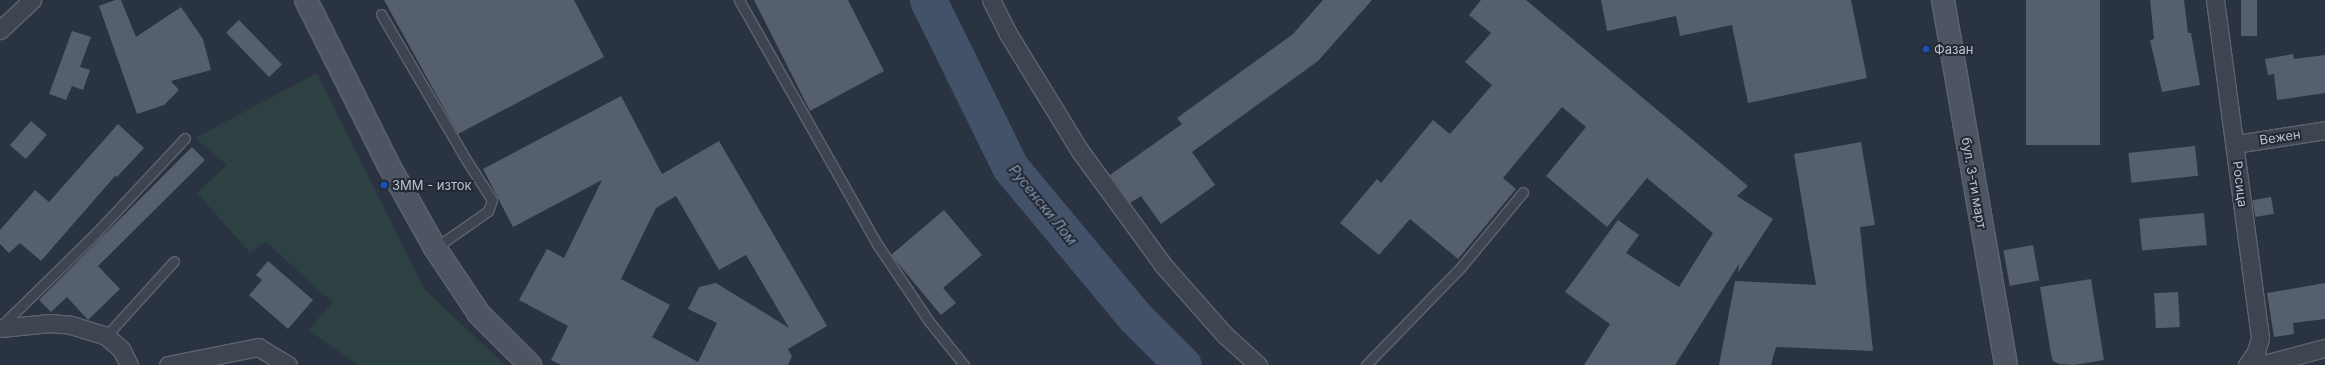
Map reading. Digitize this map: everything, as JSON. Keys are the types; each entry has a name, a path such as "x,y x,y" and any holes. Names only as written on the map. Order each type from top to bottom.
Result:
{"street":[{"path":"0,30 32,0"},
{"path":"306,0 387,162 434,248 479,314 530,365"},
{"path":"991,0 1007,32 1080,151 1163,265 1225,335 1258,365"},
{"name":"бул. 3-ти март","path":"1943,0 2006,365"},
{"name":"Росица","path":"2215,0 2260,338 2256,352 2247,365"},
{"name":"Вежен","path":"2235,144 2325,130"},
{"path":"0,328 50,323 71,325 106,336 121,349 129,365"},
{"path":"168,365 258,347 288,365"},
{"path":"2260,365 2325,348"}],"lane":[{"path":"739,0 877,244 928,320 964,365"},
{"path":"381,14 466,161 492,200 488,211 434,248"},
{"path":"0,328 96,233 185,138"},
{"path":"1366,365 1461,267 1523,192"},
{"path":"106,336 174,261"}],"green space":[{"path":"317,73 425,290 505,365 359,365 308,330 333,303 266,242 250,253 197,193 227,165 195,138"}],"building":[{"path":"115,0 121,0 136,37 181,7 203,39 211,70 171,81 179,90 164,105 137,114 99,6"},
{"path":"384,0 574,0 604,57 458,134"},
{"path":"754,0 848,0 884,71 810,111"},
{"path":"1323,0 1372,0 1318,61 1192,152 1215,185 1161,224 1141,196 1130,203 1110,175 1182,124 1177,118 1293,34"},
{"path":"1481,0 1526,0 1748,186 1737,196 1773,219 1738,273 1739,264 1675,365 1584,365 1610,324 1565,292 1618,220 1639,235 1626,253 1679,287 1713,233 1647,178 1607,227 1546,176 1586,127 1562,107 1503,178 1516,189 1458,259 1410,219 1379,255 1340,223 1377,179 1381,183 1433,120 1450,134 1492,85 1465,62 1491,33 1469,15"},
{"path":"1601,0 1851,0 1867,78 1748,103 1732,25 1680,36 1676,16 1607,31"},
{"path":"2026,0 2100,0 2100,145 2026,145"},
{"path":"2150,0 2184,0 2188,33 2191,33 2200,85 2162,92 2150,40 2154,39"},
{"path":"2241,0 2257,0 2257,36 2241,36"},
{"path":"239,20 282,65 269,77 226,33"},
{"path":"72,31 91,37 80,67 90,70 83,90 72,86 66,100 49,94"},
{"path":"2293,54 2294,59 2325,55 2325,93 2277,100 2274,74 2268,75 2265,59"},
{"path":"621,96 662,174 719,141 827,326 788,349 792,356 788,365 561,365 551,360 568,326 519,300 547,249 564,258 602,180 513,227 483,169","holes":["676,196 719,270 746,255 789,328 716,283 699,287 688,309 717,323 698,362 652,337 670,305 621,279 656,208"]},
{"path":"31,121 47,135 26,159 10,145"},
{"path":"118,124 144,148 117,177 115,176 41,261 20,243 9,253 0,244 0,230 35,190 49,202"},
{"path":"1861,142 1875,225 1860,227 1873,351 1776,347 1771,365 1719,365 1735,281 1816,285 1794,154"},
{"path":"2195,146 2198,176 2132,183 2128,153"},
{"path":"192,147 205,160 98,266 120,289 88,320 67,297 51,312 39,300"},
{"path":"2271,197 2274,214 2255,217 2252,200"},
{"path":"944,210 982,255 943,288 956,303 941,315 891,255"},
{"path":"2204,213 2207,245 2142,251 2139,219"},
{"path":"2033,245 2039,280 2010,286 2003,250"},
{"path":"268,261 313,300 288,329 249,295 262,280 256,275"},
{"path":"2091,279 2104,360 2074,365 2059,364 2053,361 2051,354 2040,287"},
{"path":"2325,283 2325,319 2293,323 2294,334 2274,337 2267,293"},
{"path":"2178,292 2180,327 2156,328 2154,293"}],"waterway":[{"name":"Русенски Лом","path":"928,0 1010,167 1136,318 1183,365"}],"place":[{"name":"Фазан","path":"1926,49"},
{"name":"ЗММ - изток","path":"384,185"}]}
